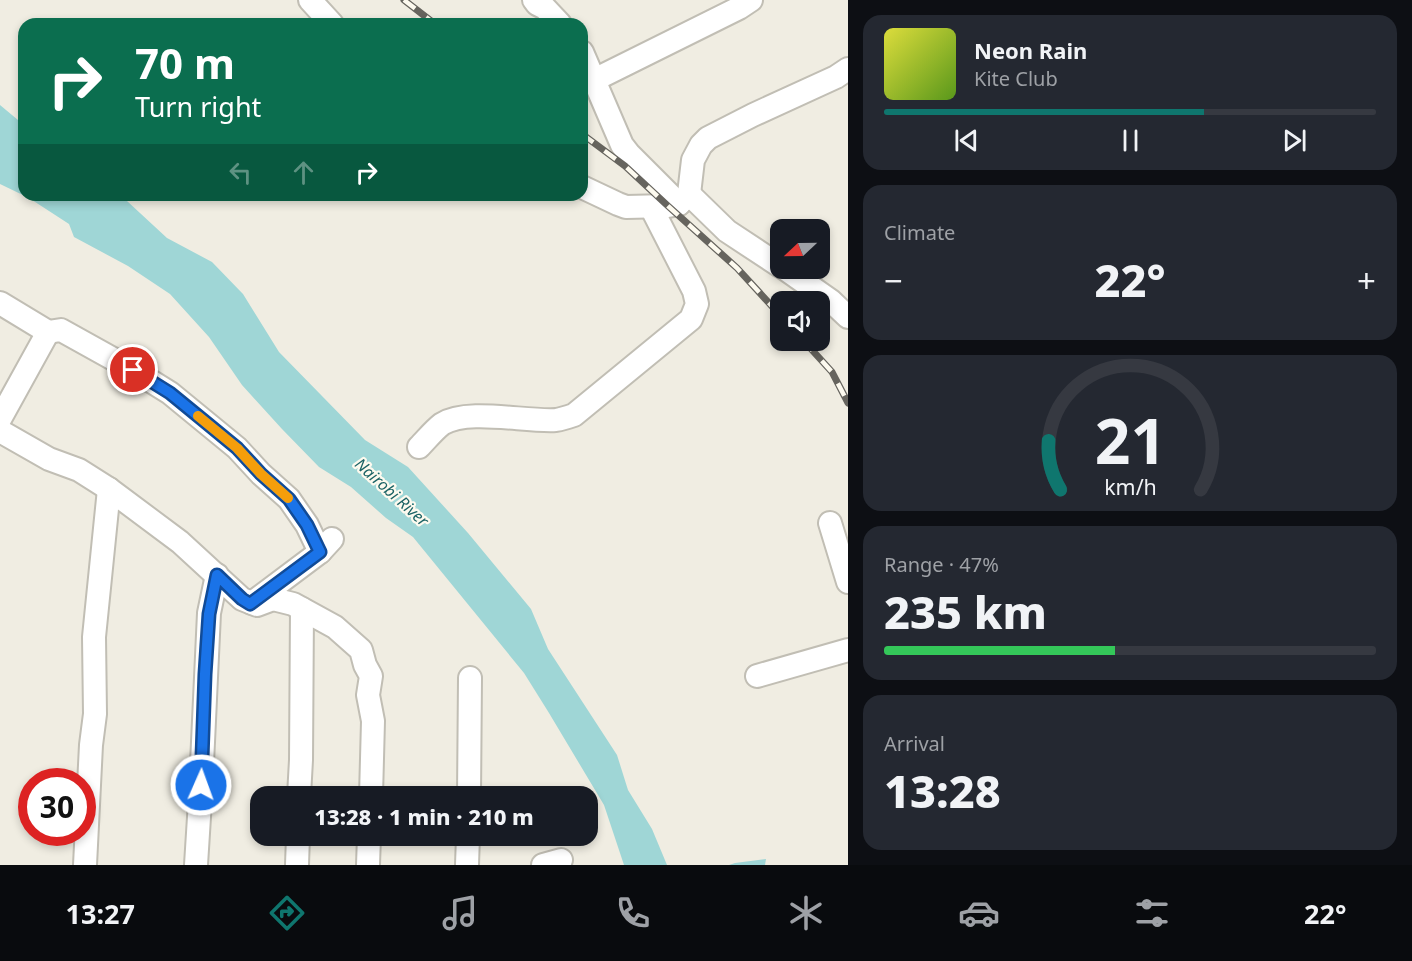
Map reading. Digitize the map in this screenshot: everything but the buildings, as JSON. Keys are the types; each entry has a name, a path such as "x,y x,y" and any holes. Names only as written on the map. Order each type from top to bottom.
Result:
{"street":[{"path":"310,0 326,18"},
{"path":"594,80 752,0"},
{"path":"588,66 628,154 727,231 770,259"},
{"path":"684,199 693,160 701,145 708,138 828,81 848,69"},
{"path":"588,190 626,207 668,206 684,199"},
{"path":"419,447 440,425 465,416 559,420 574,415 691,319 697,304 694,291 651,207"},
{"path":"800,279 831,301 848,317"},
{"path":"0,303 48,332 61,330 170,393 237,448 289,499 307,525 326,545 250,604"},
{"path":"0,419 48,332"},
{"path":"0,431 49,459 78,470 109,489 180,542 250,604 257,605 273,599 293,604 335,627 361,650 371,676 369,695 373,721 371,786"},
{"path":"85,865 91,745 95,714 94,637 109,489"},
{"path":"830,523 848,582"},
{"path":"196,865 209,614 217,575"},
{"path":"300,786 302,609"},
{"path":"757,676 848,650"},
{"path":"469,786 470,678"},
{"path":"297,865 298,846"},
{"path":"368,865 369,846"},
{"path":"467,865 468,846"}],"water":[{"path":"0,105 18,120 18,193 0,184"},
{"name":"Nairobi River","path":"34,201 127,201 167,238 212,262 243,294 279,352 365,440 408,467 468,533 531,609 548,649 617,755 628,790 652,829 667,865 624,865 604,805 598,795 598,786 593,786 524,673 413,537 386,518 351,487 319,467 242,385 209,337 170,294 128,266 74,237 69,224"},
{"path":"766,859 765,865 729,865 735,863"}],"railway":[{"path":"404,0 427,18"},
{"path":"588,138 625,166 737,268 770,304"},
{"path":"813,351 832,372 848,403"}],"slow traffic":[{"path":"198,416 237,448 288,498"}],"route":[{"path":"133,370 170,393 237,448 289,499 307,525 320,552 250,604 217,575 209,614 201,785"}]}
